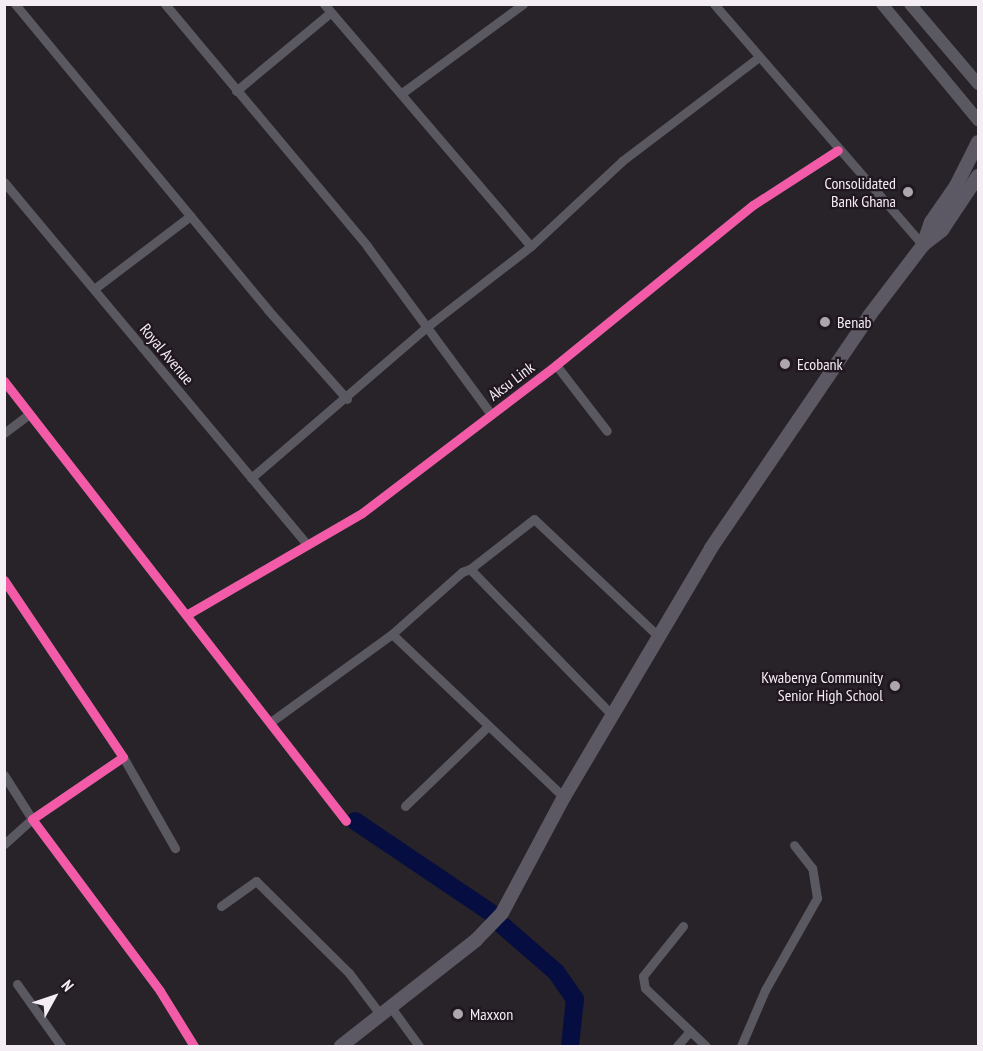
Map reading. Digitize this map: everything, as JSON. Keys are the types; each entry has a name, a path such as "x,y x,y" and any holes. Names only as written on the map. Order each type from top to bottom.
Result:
{"main road":[{"path":"923,245 931,222 956,186 978,142"},
{"path":"341,1047 476,940 502,913 564,797 613,716 657,635 741,504 869,316 923,245 942,230 978,176"}],"street":[{"path":"15,4 190,216 347,399"},
{"path":"165,4 366,246 424,328 491,414"},
{"path":"324,4 531,246"},
{"path":"402,93 523,4"},
{"path":"714,4 838,150 923,245"},
{"path":"882,4 978,120"},
{"path":"910,4 978,84"},
{"path":"236,91 330,13"},
{"path":"251,478 347,399 424,328 531,246 622,162 759,57"},
{"name":"Aksu Link","path":"188,614 369,508 556,365 753,205 838,150"},
{"name":"Royal Avenue","path":"4,182 307,545"},
{"path":"94,289 190,216"},
{"path":"556,365 607,431"},
{"path":"4,381 272,721 346,821"},
{"path":"4,433 29,414"},
{"path":"272,721 392,634 462,572 470,569 534,519 657,635"},
{"path":"470,569 613,716"},
{"path":"4,580 123,757 175,848"},
{"path":"392,634 564,797"},
{"path":"405,806 488,726"},
{"path":"4,844 32,819 123,757"},
{"path":"4,775 32,819 160,991 194,1047"},
{"path":"741,1047 765,990 817,898 812,868 795,845"},
{"path":"220,906 252,882 261,885 419,1047"},
{"path":"683,926 643,976 645,988 706,1047"},
{"path":"17,984 61,1047"},
{"path":"677,1047 690,1031"}],"waterway":[{"path":"355,821 490,912"},
{"path":"502,925 556,972 575,999 570,1046"}],"cycle path":[{"path":"188,614 362,513 556,365 753,205 838,150"},
{"path":"4,381 346,821"},
{"path":"4,580 123,757 32,819 160,991 194,1046"}],"place":[{"name":"Consolidated Bank Ghana","path":"908,192"},
{"name":"Benab","path":"825,322"},
{"name":"Ecobank","path":"785,364"},
{"name":"Kwabenya Community Senior High School","path":"895,686"},
{"name":"Maxxon","path":"458,1014"}]}
